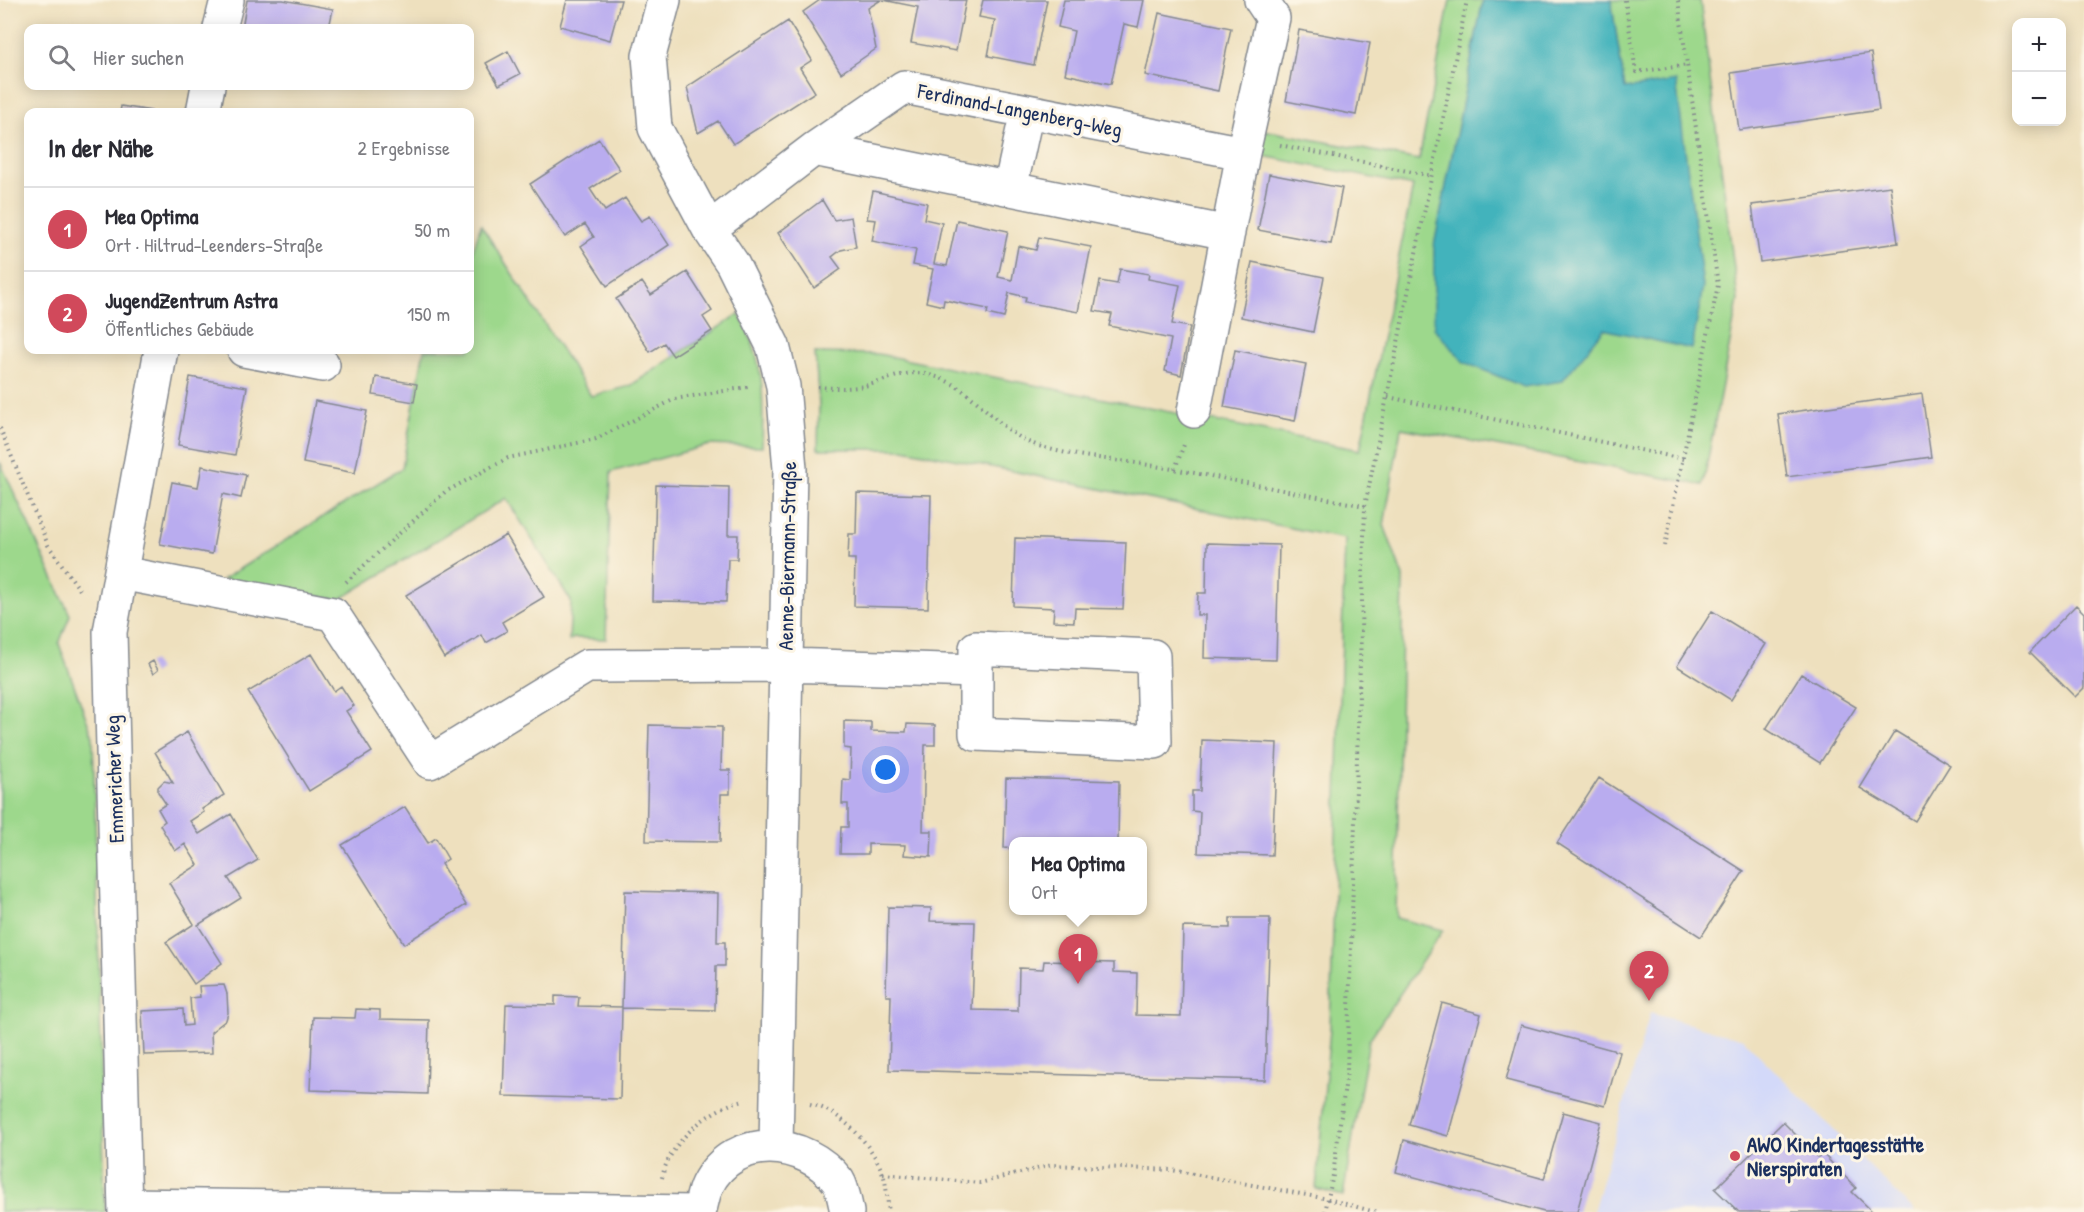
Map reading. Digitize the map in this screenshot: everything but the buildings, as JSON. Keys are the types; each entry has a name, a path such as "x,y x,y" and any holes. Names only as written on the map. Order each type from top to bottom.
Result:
{"street":[{"path":"221,24 227,0"},
{"name":"Aenne-Biermann-Straße","path":"664,0 649,56 655,128 709,229 732,263 773,346 783,386 790,469 776,1145"},
{"path":"1194,411 1245,146 1273,18 1261,0"},
{"name":"Ferdinand-Langenberg-Weg","path":"709,229 814,149 904,87 1027,111 1245,146"},
{"path":"205,108 207,90"},
{"path":"1010,189 1027,111"},
{"path":"814,149 1228,233"},
{"name":"Emmericher Weg","path":"125,1208 110,632 160,354"},
{"path":"265,354 322,365"},
{"path":"121,573 333,614 430,762 587,666 786,665 976,671"},
{"path":"976,648 1154,657 1155,742 976,734 976,671 976,648"},
{"path":"125,1208 697,1212 707,1185 725,1163 749,1150 776,1145 812,1156 839,1183 847,1212"}],"path":[{"path":"1325,1212 1334,1175 1347,1071 1365,506 1467,0"},
{"path":"1625,0 1636,72 1689,65"},
{"path":"1665,546 1718,285 1689,65 1678,0"},
{"path":"1245,146 1432,176"},
{"path":"1388,398 1683,459"},
{"path":"0,428 48,545 110,632"},
{"path":"884,1174 980,1183 1052,1165 1173,1170 1328,1199 1375,1212"}],"shaded area":[{"name":"AWO Kindertagesstätte Nierspiraten","path":"1650,1013 1743,1039 1915,1212 1593,1212"}],"green space":[{"path":"1450,0 1483,0 1434,246 1435,328 1562,381 1603,329 1691,348 1676,82 1625,89 1611,0 1700,0 1738,300 1703,485 1401,428 1384,525 1403,577 1396,918 1443,930 1369,1040 1343,1196 1316,1189 1330,1029 1345,539 904,449 818,449 819,405 815,353 878,354 1360,450 1413,186 1258,155 1263,130 1419,160"},
{"path":"481,225 591,396 630,386 739,314 754,347 761,378 762,447 709,445 611,472 606,639 574,638 569,641 571,601 506,498 339,600 223,579 402,468 423,354 474,354 474,247"},
{"path":"0,462 70,615 59,644 93,737 105,1212 0,1212"}],"water":[{"path":"1483,0 1611,0 1625,89 1676,81 1703,286 1692,349 1604,329 1562,381 1524,387 1464,362 1434,328 1434,246"}],"place":[{"name":"Mea Optima","path":"1078,984"},
{"name":"JugendZentrum Astra","path":"1649,1001"},
{"name":"AWO Kindertagesstätte Nierspiraten","path":"1735,1156"}]}
